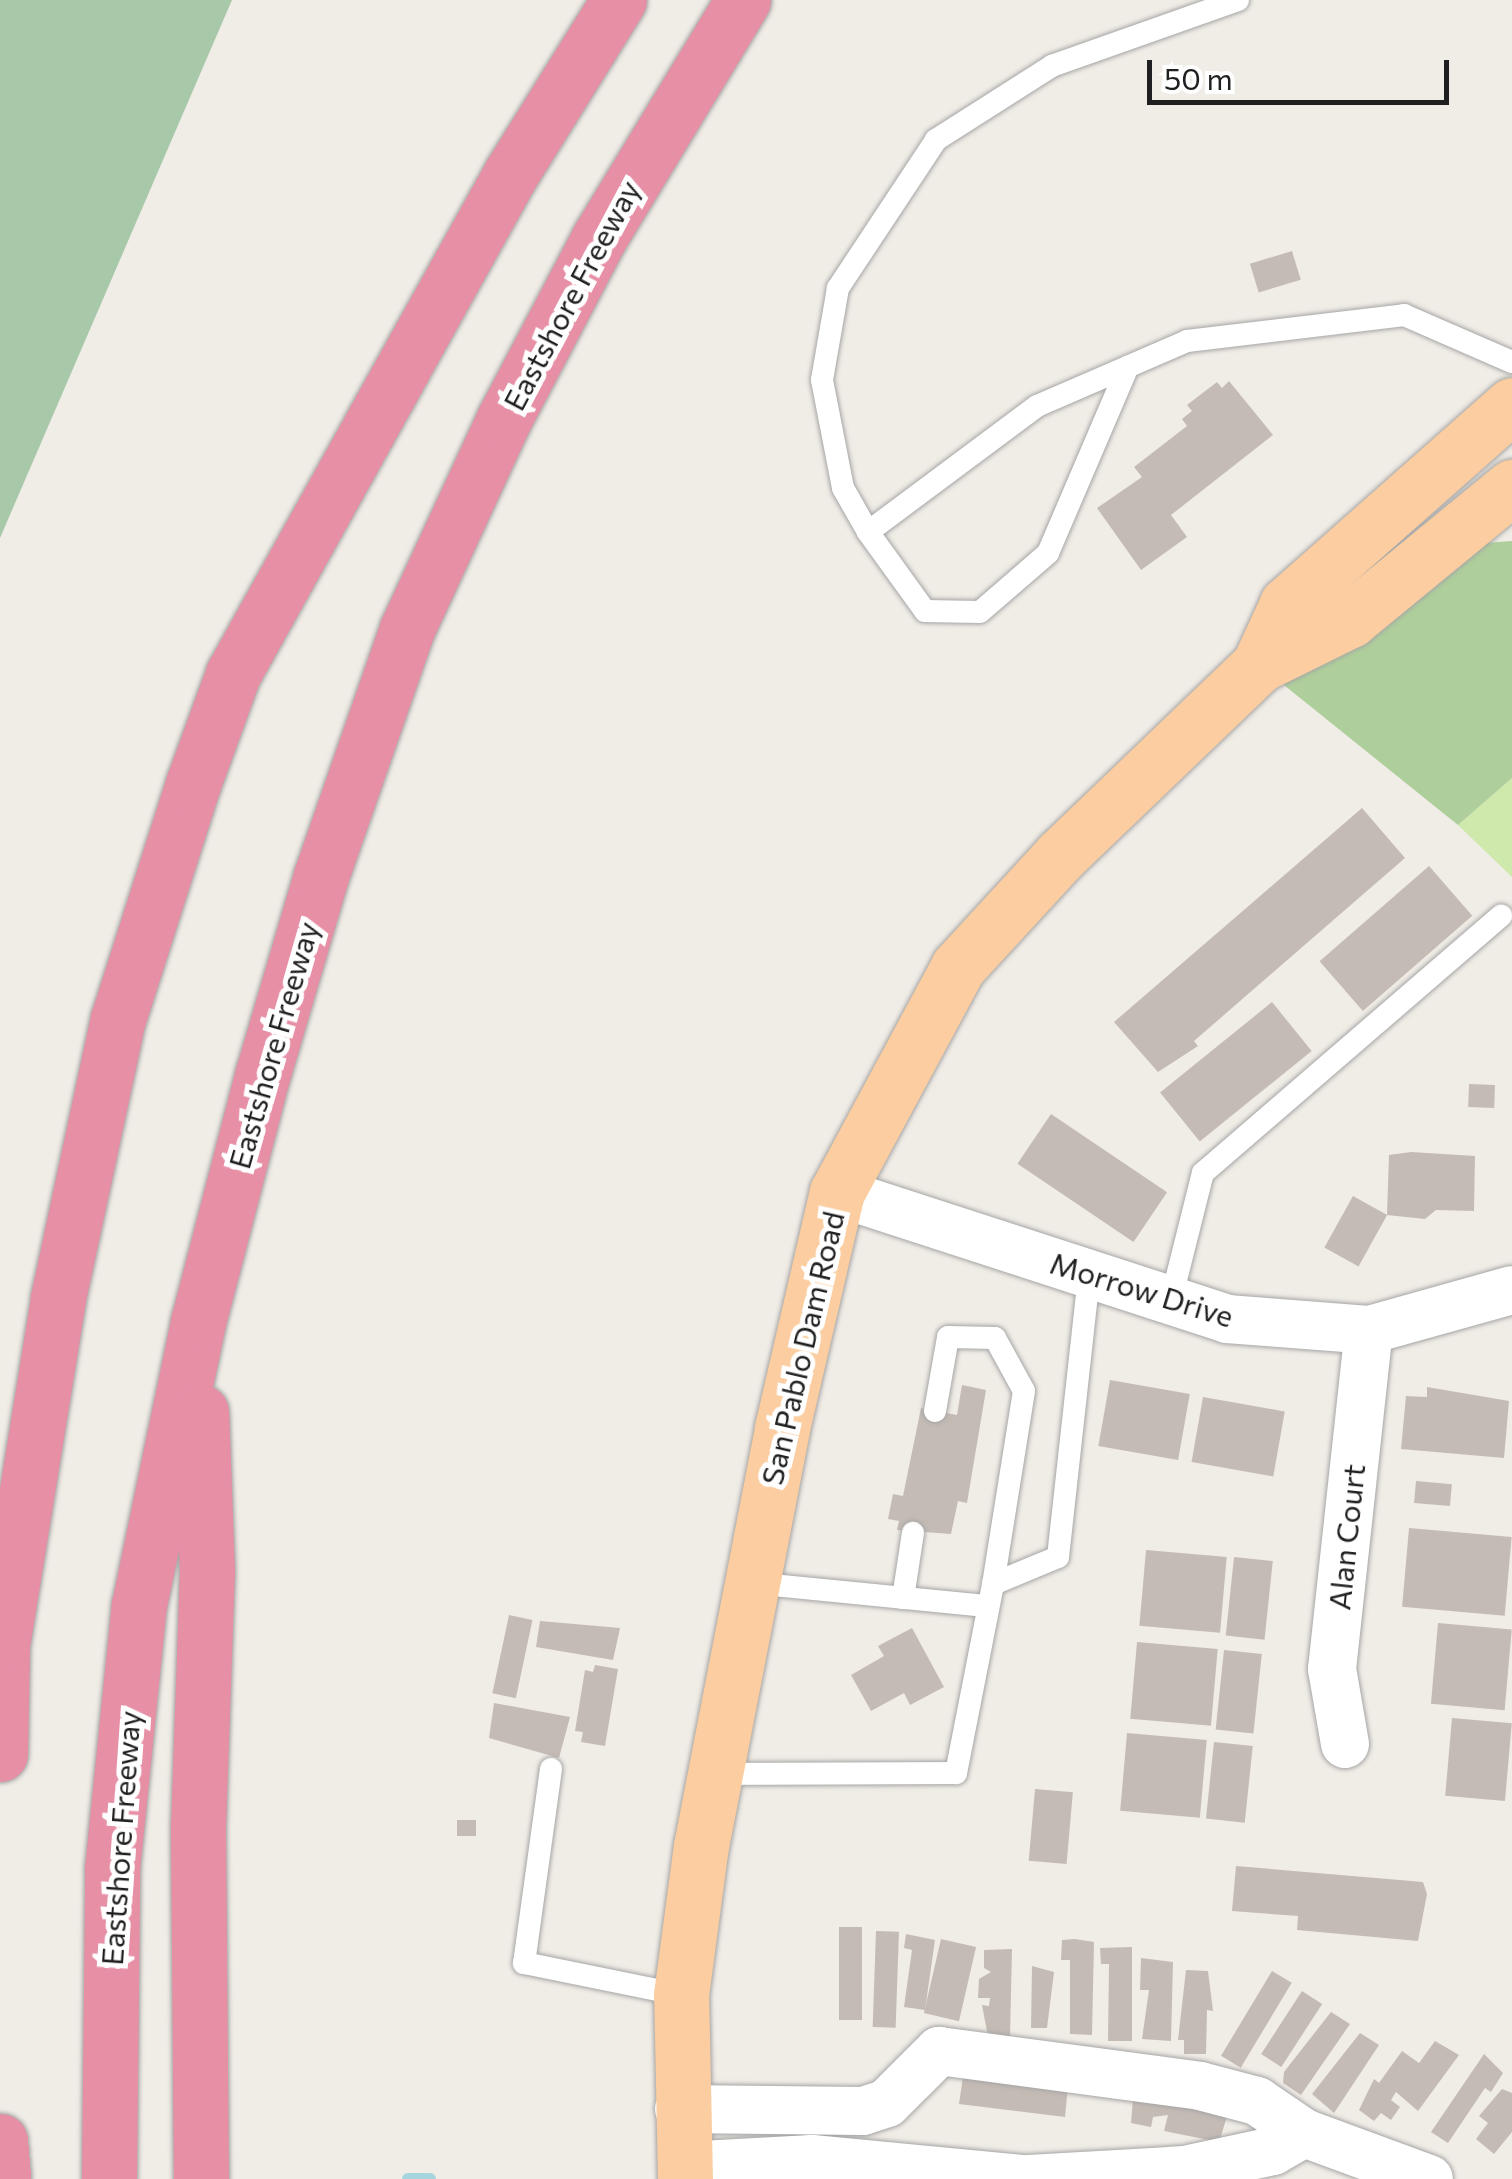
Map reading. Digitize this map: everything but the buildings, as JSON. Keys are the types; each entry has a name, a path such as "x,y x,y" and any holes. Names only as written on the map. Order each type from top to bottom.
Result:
{"highway":[{"path":"0,1754 1,1653 58,1298 118,1019 233,674 510,174 619,0"},
{"name":"Eastshore Freeway","path":"109,2179 112,1868 140,1604 198,1322 320,876 407,628 598,238 743,0"},
{"path":"198,1322 207,1572 198,1827 201,2179"},
{"path":"0,2141 3,2179"}],"main road":[{"name":"San Pablo Dam Road","path":"1259,664 1287,604 1512,405"},
{"name":"San Pablo Dam Road","path":"684,2172 679,2109 681,1995 714,1774 837,1192 958,967 1061,854 1259,664 1350,620 1512,488"}],"street":[{"name":"Morrow Drive","path":"837,1192 1226,1319 1369,1330 1512,1290"},
{"name":"Alan Court","path":"1345,1744 1332,1669 1369,1330"},
{"path":"679,2109 863,2111 887,2102 938,2052 1200,2086 1257,2102 1304,2134 1428,2179"},
{"path":"684,2172 812,2160 1026,2179 1185,2170 1274,2151 1304,2134"}],"lane":[{"path":"1128,366 1048,553 980,612 924,611 868,532 843,488 822,380 838,288 936,140 1052,66 1238,0"},
{"path":"868,532 1038,406 1187,341 1404,315 1512,362"},
{"path":"1171,1300 1203,1173 1501,916"},
{"path":"752,1583 903,1598 991,1595 1058,1557 1088,1274"},
{"path":"714,1774 956,1773 991,1595 1024,1391 996,1338 948,1337 935,1411"},
{"path":"903,1598 913,1534"},
{"path":"551,1769 524,1963 681,1995"}],"green space":[{"path":"0,0 232,0 0,538"},
{"path":"1512,541 1512,778 1458,825 1259,665 1444,546"},
{"path":"1512,778 1512,877 1458,825"}],"waterway":[{"path":"408,2179 430,2179"}]}
